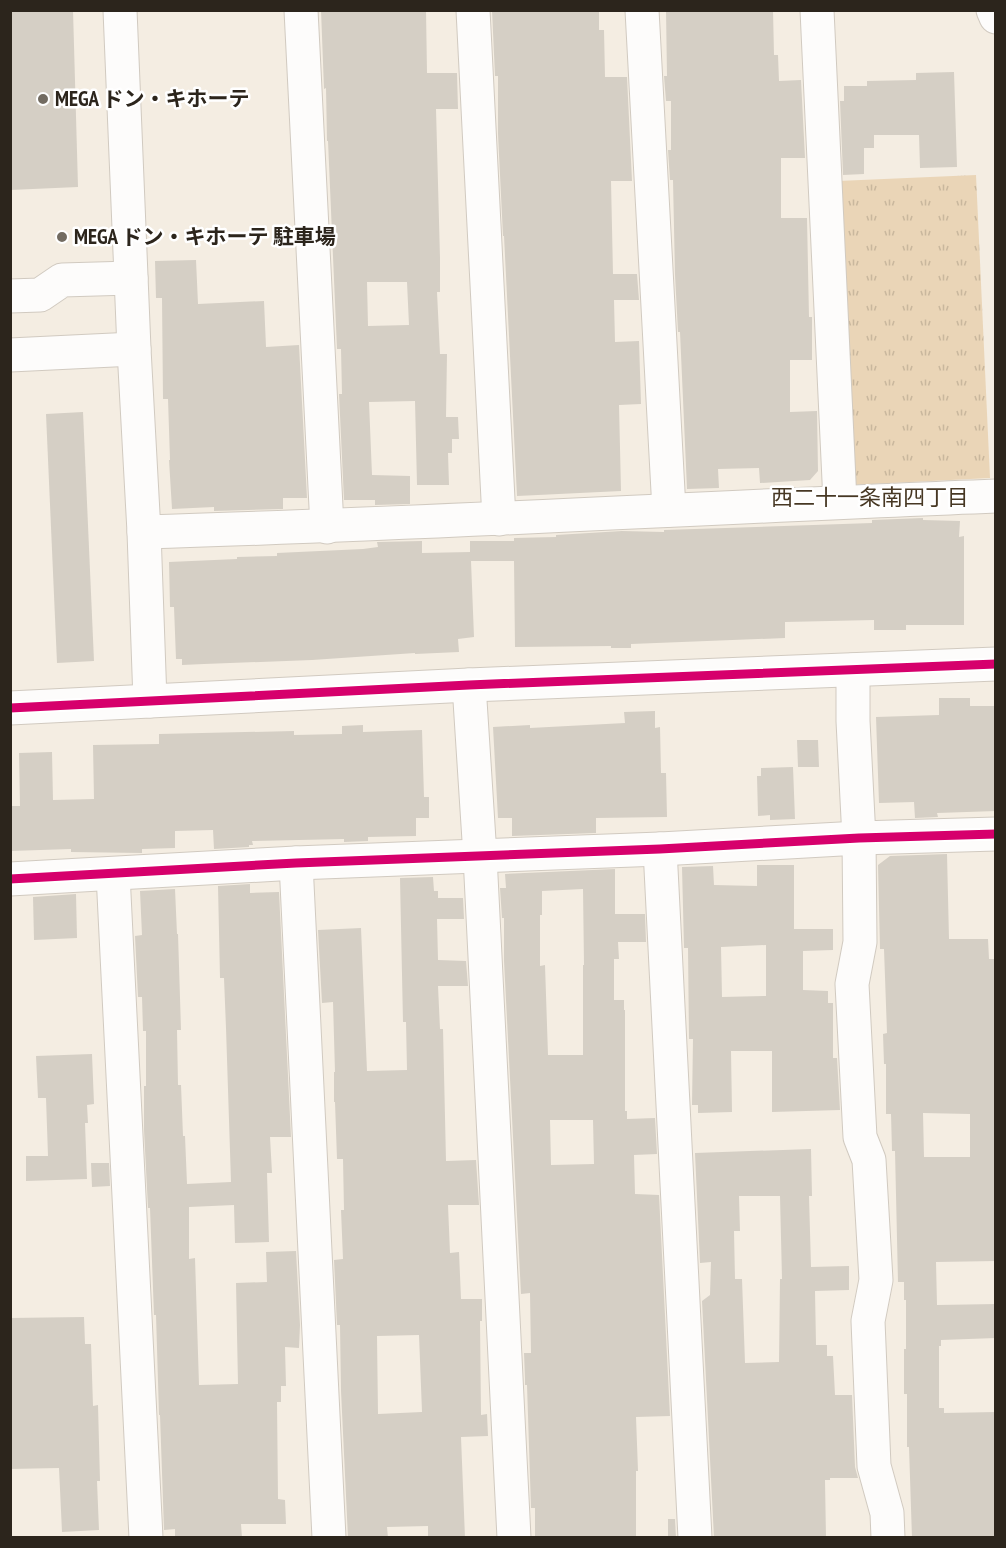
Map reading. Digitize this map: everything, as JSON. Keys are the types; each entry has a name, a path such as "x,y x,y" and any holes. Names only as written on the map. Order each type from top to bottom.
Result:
{"street":[{"path":"120,10 150,701"},
{"path":"301,10 327,527"},
{"path":"473,10 499,519"},
{"path":"642,10 669,510"},
{"path":"817,10 840,502"},
{"path":"993,10 996,17"},
{"path":"10,297 40,295 62,280 131,278"},
{"path":"10,355 134,349"},
{"path":"144,532 327,527 996,496"},
{"path":"10,708 469,685 996,664"},
{"path":"853,670 860,942 852,984 860,1137 869,1160 876,1280 868,1321 874,1466 887,1514 888,1538"},
{"path":"469,685 480,856 514,1538"},
{"path":"10,879 296,863 996,834"},
{"path":"660,849 695,1538"},
{"path":"296,863 329,1538"},
{"path":"113,874 146,1538"}],"green space":[{"path":"976,175 990,478 852,485 838,181"}],"building":[{"name":"MEGA ドン・キホーテ","path":"10,10 73,10 78,187 10,190"},
{"path":"321,10 426,10 427,73 457,73 458,109 436,109 440,258 440,292 437,292 440,354 447,354 446,417 458,417 459,439 452,439 452,453 448,453 449,485 417,485 415,401 369,402 372,475 410,476 410,504 375,505 375,500 344,500 339,394 342,394 341,349 337,349 326,88 324,89","holes":["367,282 407,282 409,325 368,326"]},
{"path":"492,10 599,10 599,30 604,30 605,77 627,77 632,181 611,181 613,274 637,274 639,300 614,300 615,342 639,341 641,404 619,405 621,491 517,496 498,134 498,76 495,76"},
{"path":"666,10 773,10 774,55 778,55 779,81 801,80 805,158 781,158 781,218 807,218 812,360 790,360 790,412 817,411 818,471 810,480 760,483 759,468 718,469 719,488 687,489 680,332 678,332 675,275 673,180 670,180 668,150 671,150 671,101 666,101 664,76 667,76"},
{"path":"954,72 957,167 920,168 919,135 874,135 874,148 864,148 864,174 843,175 840,101 844,101 844,86 867,86 867,81 916,80 916,73"},
{"path":"196,260 198,304 264,301 266,347 299,345 307,498 283,498 283,509 214,511 214,507 172,509 168,399 163,399 162,298 156,298 155,261"},
{"path":"83,412 94,661 57,663 46,414"},
{"path":"923,518 923,520 960,521 959,537 964,536 964,625 906,625 906,630 874,630 874,620 785,622 785,638 631,644 631,648 611,648 611,646 515,647 514,561 471,561 474,637 458,639 459,652 182,665 182,659 176,659 174,607 170,607 169,562 363,549 378,547 377,542 422,541 422,553 470,552 470,541 514,541 514,538 622,531 664,532 664,530 872,523 872,520"},
{"path":"939,698 970,698 970,706 996,706 996,811 937,813 938,817 915,818 914,802 879,803 876,717 939,715"},
{"path":"655,711 655,728 660,727 661,773 666,773 667,817 596,818 596,833 512,836 512,818 498,818 493,727 530,725 530,728 625,723 624,712"},
{"path":"363,725 363,732 422,730 424,797 429,797 429,818 416,818 416,836 368,837 368,841 344,842 344,839 252,841 253,845 249,847 214,849 213,830 175,831 175,848 142,849 142,853 71,852 71,849 10,851 10,806 20,806 19,753 52,752 53,800 94,799 93,745 159,744 159,734 294,731 294,735 342,734 342,726"},
{"path":"797,740 818,740 819,767 798,767"},
{"path":"793,767 795,819 770,820 770,815 758,816 757,776 761,776 761,768"},
{"path":"947,854 949,939 988,939 989,959 996,959 996,1261 936,1262 937,1305 996,1304 996,1338 941,1340 941,1346 939,1346 939,1408 944,1408 944,1413 996,1412 996,1538 912,1538 909,1447 907,1447 907,1394 904,1394 906,1300 904,1300 904,1282 898,1282 895,1151 892,1151 891,1114 886,1114 886,1064 884,1064 883,1034 887,1033 884,949 880,949 878,865 890,856","holes":["923,1113 970,1114 970,1157 924,1157"]},
{"path":"757,865 794,865 794,929 833,929 833,950 803,951 803,990 828,991 828,1003 833,1003 833,1058 837,1058 840,1110 772,1112 772,1051 731,1051 732,1112 698,1113 698,1105 692,1105 693,1039 689,1039 688,948 684,948 682,867 713,866 714,885 757,886","holes":["766,945 766,996 722,997 721,947"]},
{"path":"615,869 615,914 645,914 646,942 618,942 619,959 614,959 614,1000 624,1000 627,1119 655,1118 657,1154 634,1155 635,1194 659,1195 670,1416 636,1417 638,1471 636,1471 636,1538 535,1538 535,1508 531,1508 524,1353 531,1353 530,1293 521,1294 504,961 504,918 502,918 500,888 506,888 505,874","holes":["583,889 583,1055 548,1055 545,965 540,966 542,891","550,1120 593,1120 594,1164 551,1165"]},
{"path":"433,877 434,891 438,891 438,898 463,898 464,919 437,919 438,960 466,961 468,986 438,986 440,1029 443,1029 446,1161 476,1160 479,1205 448,1205 450,1253 459,1252 461,1299 482,1299 482,1321 480,1321 481,1415 487,1414 488,1436 461,1437 465,1538 428,1538 428,1526 387,1527 388,1538 348,1538 340,1325 337,1325 334,1260 343,1259 341,1210 344,1210 343,1159 337,1159 333,1002 322,1003 318,930 361,928 367,1071 407,1070 406,1022 403,1022 400,878","holes":["419,1335 422,1412 378,1414 377,1336"]},
{"path":"250,884 250,893 279,892 291,1137 270,1137 272,1173 267,1173 269,1242 235,1243 234,1205 189,1207 189,1259 195,1258 199,1385 238,1384 236,1283 267,1282 266,1252 296,1251 299,1348 285,1347 286,1386 281,1386 281,1402 277,1402 278,1499 285,1500 286,1524 241,1524 242,1538 175,1538 175,1529 164,1530 156,1315 154,1315 144,1130 146,1031 143,1031 142,997 138,997 135,936 142,935 140,891 175,889 181,1030 177,1030 178,1085 181,1085 187,1184 231,1182 224,978 220,978 218,886"},
{"path":"76,894 77,938 34,940 33,897"},
{"path":"92,1054 94,1104 87,1105 88,1123 85,1123 87,1179 26,1181 26,1156 48,1156 46,1098 38,1098 36,1056"},
{"path":"811,1149 812,1196 809,1196 811,1267 849,1266 849,1290 815,1291 816,1345 827,1345 827,1356 833,1356 835,1395 852,1395 855,1467 858,1478 825,1480 826,1538 714,1538 702,1301 710,1295 711,1262 700,1263 695,1153","holes":["739,1196 780,1196 782,1279 780,1279 779,1362 745,1363 742,1279 735,1279 734,1231 740,1231"]},
{"path":"91,1163 109,1163 110,1186 92,1187"},
{"path":"84,1317 85,1344 91,1344 93,1406 98,1405 99,1530 62,1532 59,1468 10,1469 10,1318"},
{"path":"668,1519 675,1519 676,1538 668,1538"}],"cycle path":[{"path":"10,708 469,685 996,664"},
{"path":"10,879 296,863 996,834"}],"place":[{"name":"MEGA ドン・キホーテ","path":"43,99"},
{"name":"MEGA ドン・キホーテ 駐車場","path":"62,237"}],"district":[{"name":"西二十一条南四丁目","path":"870,497"}]}
